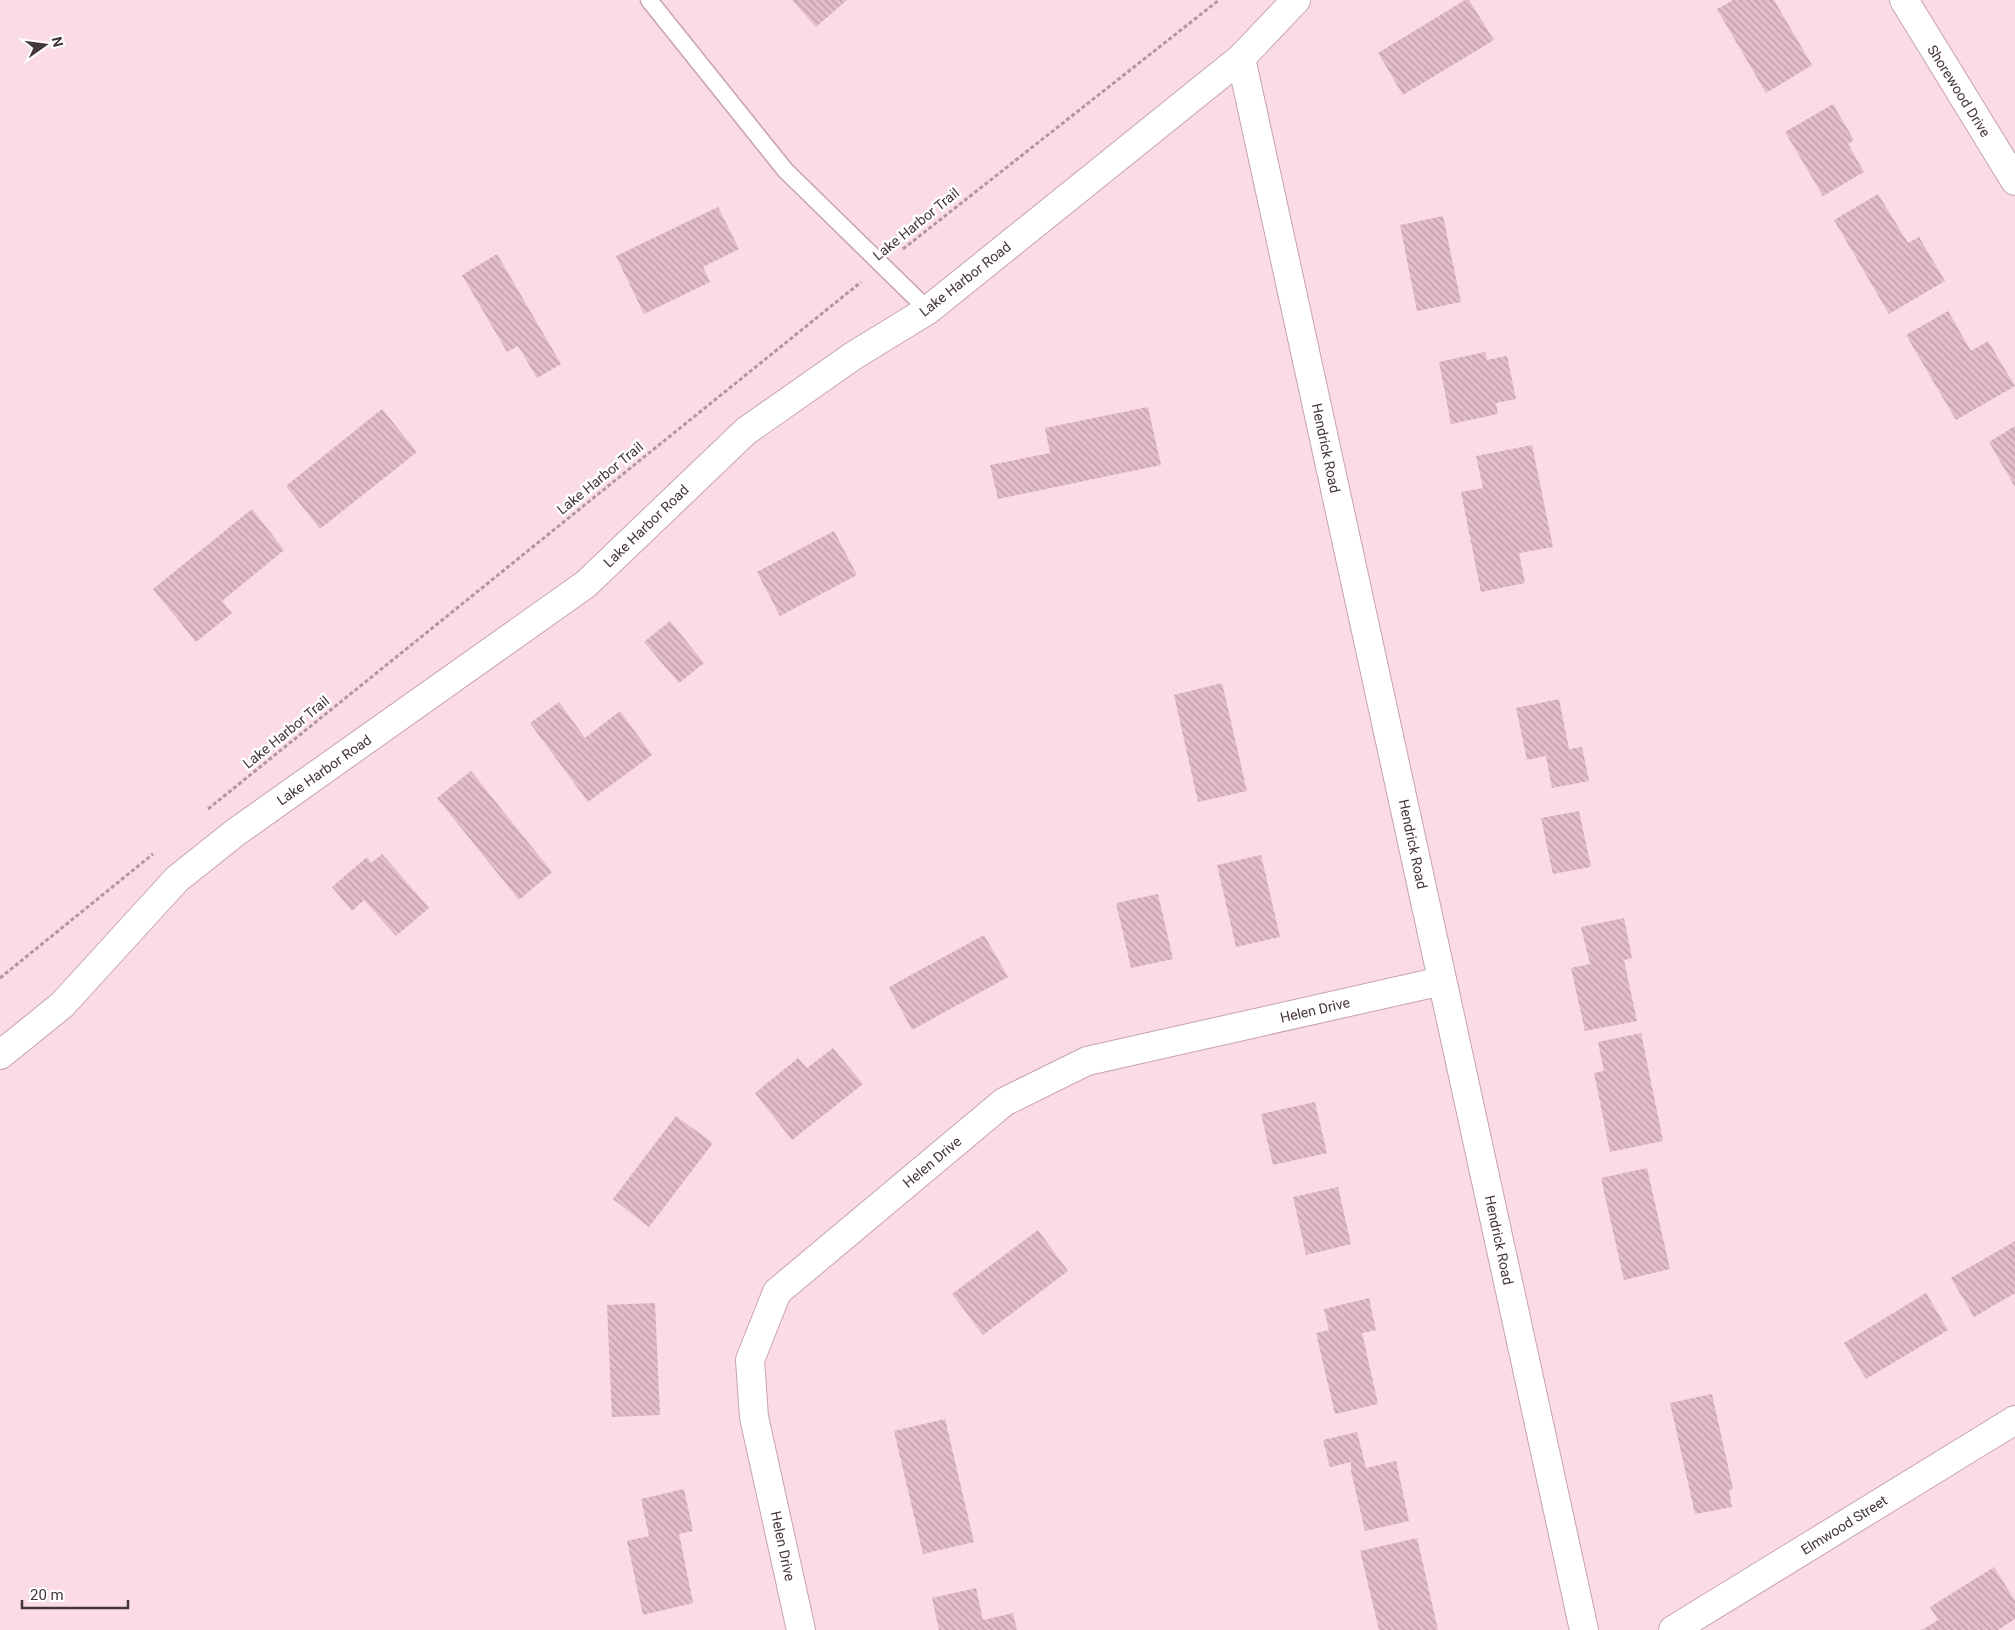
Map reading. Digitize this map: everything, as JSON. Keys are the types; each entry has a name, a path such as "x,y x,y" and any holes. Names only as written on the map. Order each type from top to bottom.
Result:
{"street":[{"name":"Lake Harbor Road","path":"0,1055 62,1005 177,879 236,832 586,584 746,431 853,356 928,310 1241,58 1296,0"},
{"name":"Shorewood Drive","path":"1904,0 2015,181"},
{"name":"Hendrick Road","path":"1241,58 1584,1630"},
{"name":"Helen Drive","path":"801,1630 754,1418 750,1360 777,1292 1004,1102 1088,1061 1442,981"},
{"name":"Elmwood Street","path":"1672,1630 2015,1420"}],"lane":[{"path":"649,0 786,170 928,310"}],"path":[{"name":"Lake Harbor Trail","path":"201,816 882,265 1219,0"},
{"path":"0,978 154,853"}],"building":[{"path":"792,0 847,0 816,27"},
{"path":"1465,0 1469,0 1494,40 1403,95 1378,53"},
{"path":"1733,0 1774,0 1812,65 1766,93 1717,9"},
{"path":"1833,104 1854,140 1848,144 1864,172 1823,196 1785,132"},
{"path":"1878,194 1908,243 1919,237 1945,281 1889,314 1834,220"},
{"path":"718,207 739,249 703,267 710,282 644,314 616,256"},
{"path":"1443,216 1461,302 1417,311 1400,225"},
{"path":"497,254 561,364 537,378 518,346 507,352 462,275"},
{"path":"1948,311 1971,351 1988,341 2015,386 1956,420 1906,335"},
{"path":"1485,352 1487,360 1507,356 1516,399 1496,403 1498,414 1451,424 1439,362"},
{"path":"1148,407 1161,465 998,499 990,465 1050,453 1045,428"},
{"path":"382,409 417,452 320,529 286,486"},
{"path":"2015,426 2015,487 1989,442"},
{"path":"1532,445 1553,547 1519,553 1525,583 1481,592 1461,492 1483,488 1476,456"},
{"path":"252,509 284,550 222,601 232,613 196,642 153,589"},
{"path":"834,531 857,575 780,616 757,572"},
{"path":"670,621 704,663 679,683 644,642"},
{"path":"1222,683 1247,791 1198,802 1174,695"},
{"path":"1559,699 1569,749 1582,747 1589,781 1552,788 1546,756 1527,760 1516,708"},
{"path":"559,702 585,738 620,711 652,755 588,802 530,723"},
{"path":"471,771 552,872 519,900 437,798"},
{"path":"1579,811 1591,867 1553,874 1541,818"},
{"path":"382,854 429,908 396,936 364,900 352,911 332,887 367,857 371,863"},
{"path":"1261,855 1280,937 1236,947 1217,865"},
{"path":"1158,894 1173,959 1131,968 1116,903"},
{"path":"1624,918 1632,958 1624,960 1637,1021 1585,1031 1571,968 1590,964 1581,927"},
{"path":"984,935 1008,977 912,1030 889,987"},
{"path":"1641,1033 1663,1141 1610,1152 1594,1073 1604,1071 1598,1042"},
{"path":"833,1048 863,1084 792,1140 755,1093 798,1058 807,1068"},
{"path":"1315,1102 1327,1153 1273,1165 1261,1114"},
{"path":"676,1116 713,1143 649,1227 613,1199"},
{"path":"1647,1168 1670,1269 1624,1280 1601,1178"},
{"path":"1338,1187 1351,1244 1306,1255 1293,1197"},
{"path":"1038,1230 1068,1271 983,1335 952,1294"},
{"path":"2015,1241 2015,1293 1974,1317 1951,1278"},
{"path":"1926,1293 1948,1330 1866,1379 1844,1343"},
{"path":"1369,1298 1376,1330 1362,1333 1378,1404 1335,1414 1316,1333 1329,1330 1324,1309"},
{"path":"655,1303 660,1415 612,1417 607,1305"},
{"path":"1712,1394 1733,1489 1729,1490 1732,1507 1695,1514 1670,1403"},
{"path":"945,1419 974,1542 923,1554 894,1431"},
{"path":"1357,1432 1366,1468 1396,1461 1409,1521 1365,1531 1351,1471 1351,1462 1330,1467 1323,1440"},
{"path":"684,1489 693,1531 679,1534 693,1603 643,1615 627,1541 649,1536 641,1499"},
{"path":"1417,1538 1438,1630 1379,1630 1360,1551"},
{"path":"1994,1567 2015,1601 2015,1619 1998,1630 1922,1630 1938,1620 1930,1607"},
{"path":"976,1588 983,1620 1013,1613 1017,1630 939,1630 932,1598"}]}
